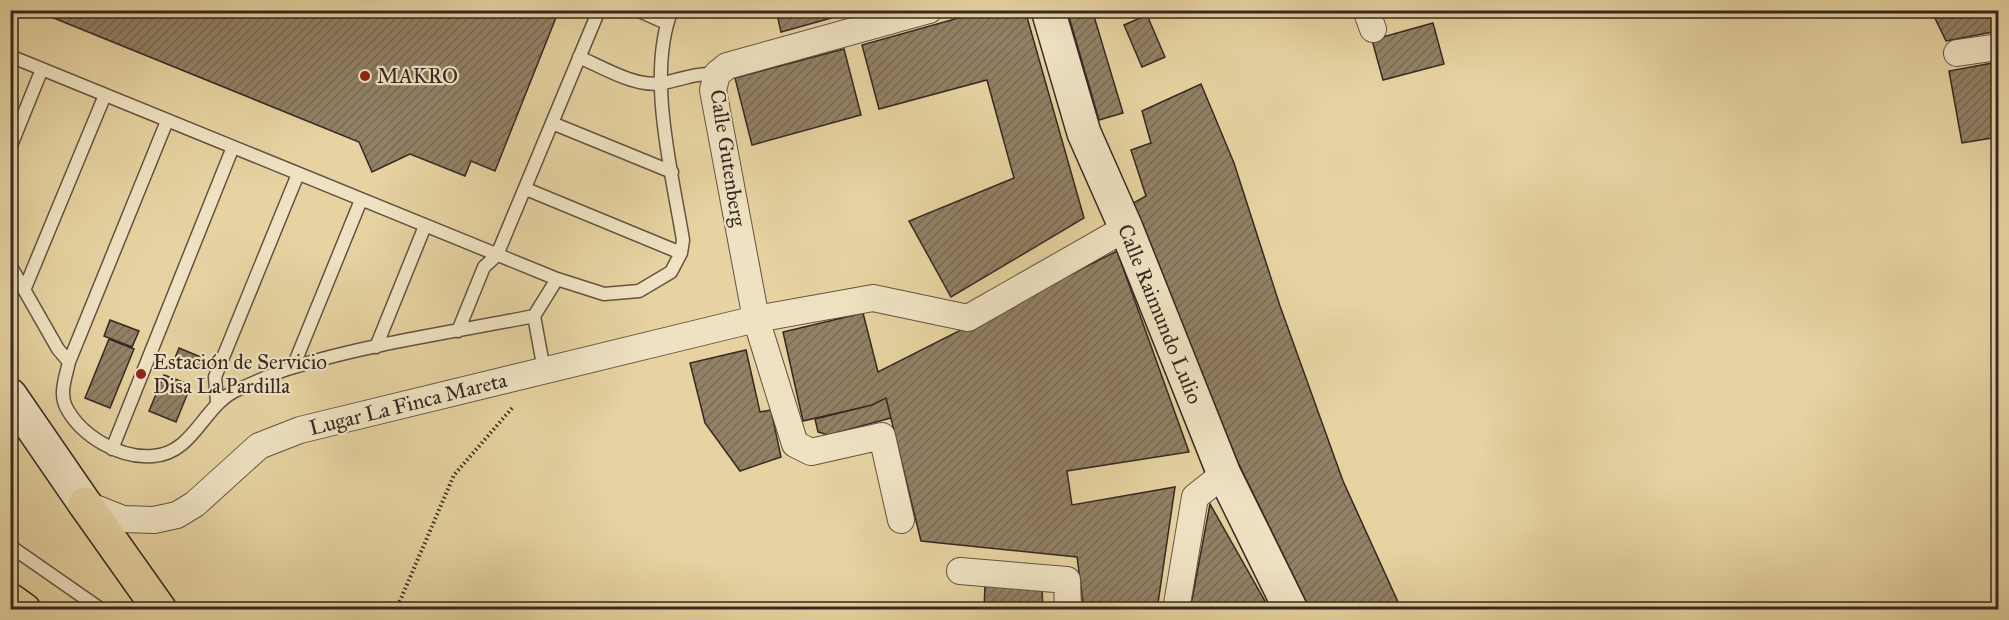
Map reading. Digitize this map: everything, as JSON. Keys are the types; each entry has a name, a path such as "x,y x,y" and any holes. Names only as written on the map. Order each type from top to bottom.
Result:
{"highway":[{"path":"85,504 160,609"},
{"path":"10,600 24,609"}],"street":[{"name":"Calle Gutenberg","path":"901,520 882,436 811,452 795,444 756,319 713,90 717,74 727,66 850,20 929,10"},
{"name":"Calle Raimundo Lulio","path":"1048,10 1084,133 1126,228 1224,474 1291,609"},
{"path":"1957,53 1998,47"},
{"name":"Lugar La Finca Mareta","path":"85,504 123,519 154,520 177,514 195,504 260,446 300,430 756,319 873,298 968,318 1126,228"},
{"path":"10,395 85,504"},
{"path":"1176,609 1195,497 1224,474"},
{"path":"960,571 1067,580 1068,609"}],"lane":[{"path":"458,331 484,267 497,255 526,189 599,10"},
{"path":"637,10 666,23"},
{"path":"10,56 497,255 557,279 604,294 639,291 671,272 681,253 683,240 672,172 660,56 666,23 672,10"},
{"path":"579,57 638,81 661,83 690,74 717,74"},
{"path":"10,148 42,69"},
{"path":"25,288 105,95"},
{"path":"167,121 69,362 63,390 65,406 93,436 112,448 152,457 170,453 183,445 217,402 233,391 293,367 376,347 534,316"},
{"path":"552,123 672,172"},
{"path":"112,448 233,147"},
{"path":"217,402 215,376 298,174"},
{"path":"526,189 681,253"},
{"path":"293,367 361,200"},
{"path":"376,347 425,226"},
{"path":"10,265 58,349 69,362"},
{"path":"544,370 534,316 557,279"},
{"path":"10,546 102,609"}],"path":[{"path":"396,609 454,475 514,405"}],"building":[{"name":"MAKRO","path":"34,10 559,10 495,171 471,161 465,176 410,154 372,172 359,142"},
{"path":"776,10 833,10 835,17 781,32"},
{"path":"987,10 1025,10 1084,218 951,297 909,221 1014,178 987,80 879,109 862,45"},
{"path":"1067,10 1101,10 1093,13 1123,113 1099,120"},
{"path":"1931,10 1998,10 1998,31 1946,41"},
{"path":"1147,15 1165,57 1142,67 1124,25"},
{"path":"1433,23 1444,64 1383,80 1372,40"},
{"path":"844,49 861,115 752,145 735,78"},
{"path":"1998,62 1998,137 1962,143 1949,71"},
{"path":"1201,84 1234,163 1280,306 1343,481 1398,602 1385,610 1310,610 1228,442 1128,206 1146,196 1131,150 1151,143 1142,111"},
{"path":"1117,251 1189,452 1067,471 1072,505 1175,487 1157,610 1084,610 1077,557 921,541 886,398 872,405 803,421 783,332 863,313 878,372"},
{"path":"110,320 139,331 132,347 104,336"},
{"path":"109,339 134,349 110,408 85,398"},
{"path":"179,348 203,358 198,368 175,358"},
{"path":"746,350 760,412 771,410 781,457 740,471 705,423 690,363"},
{"path":"164,375 191,385 176,422 149,411"},
{"path":"886,398 891,418 828,435 818,432 815,419 872,405"},
{"path":"1210,504 1270,610 1190,610"},
{"path":"985,585 1042,588 1043,610 984,610"}],"place":[{"name":"MAKRO","path":"365,76"},
{"name":"Estación de Servicio Disa La Pardilla","path":"141,374"}]}
